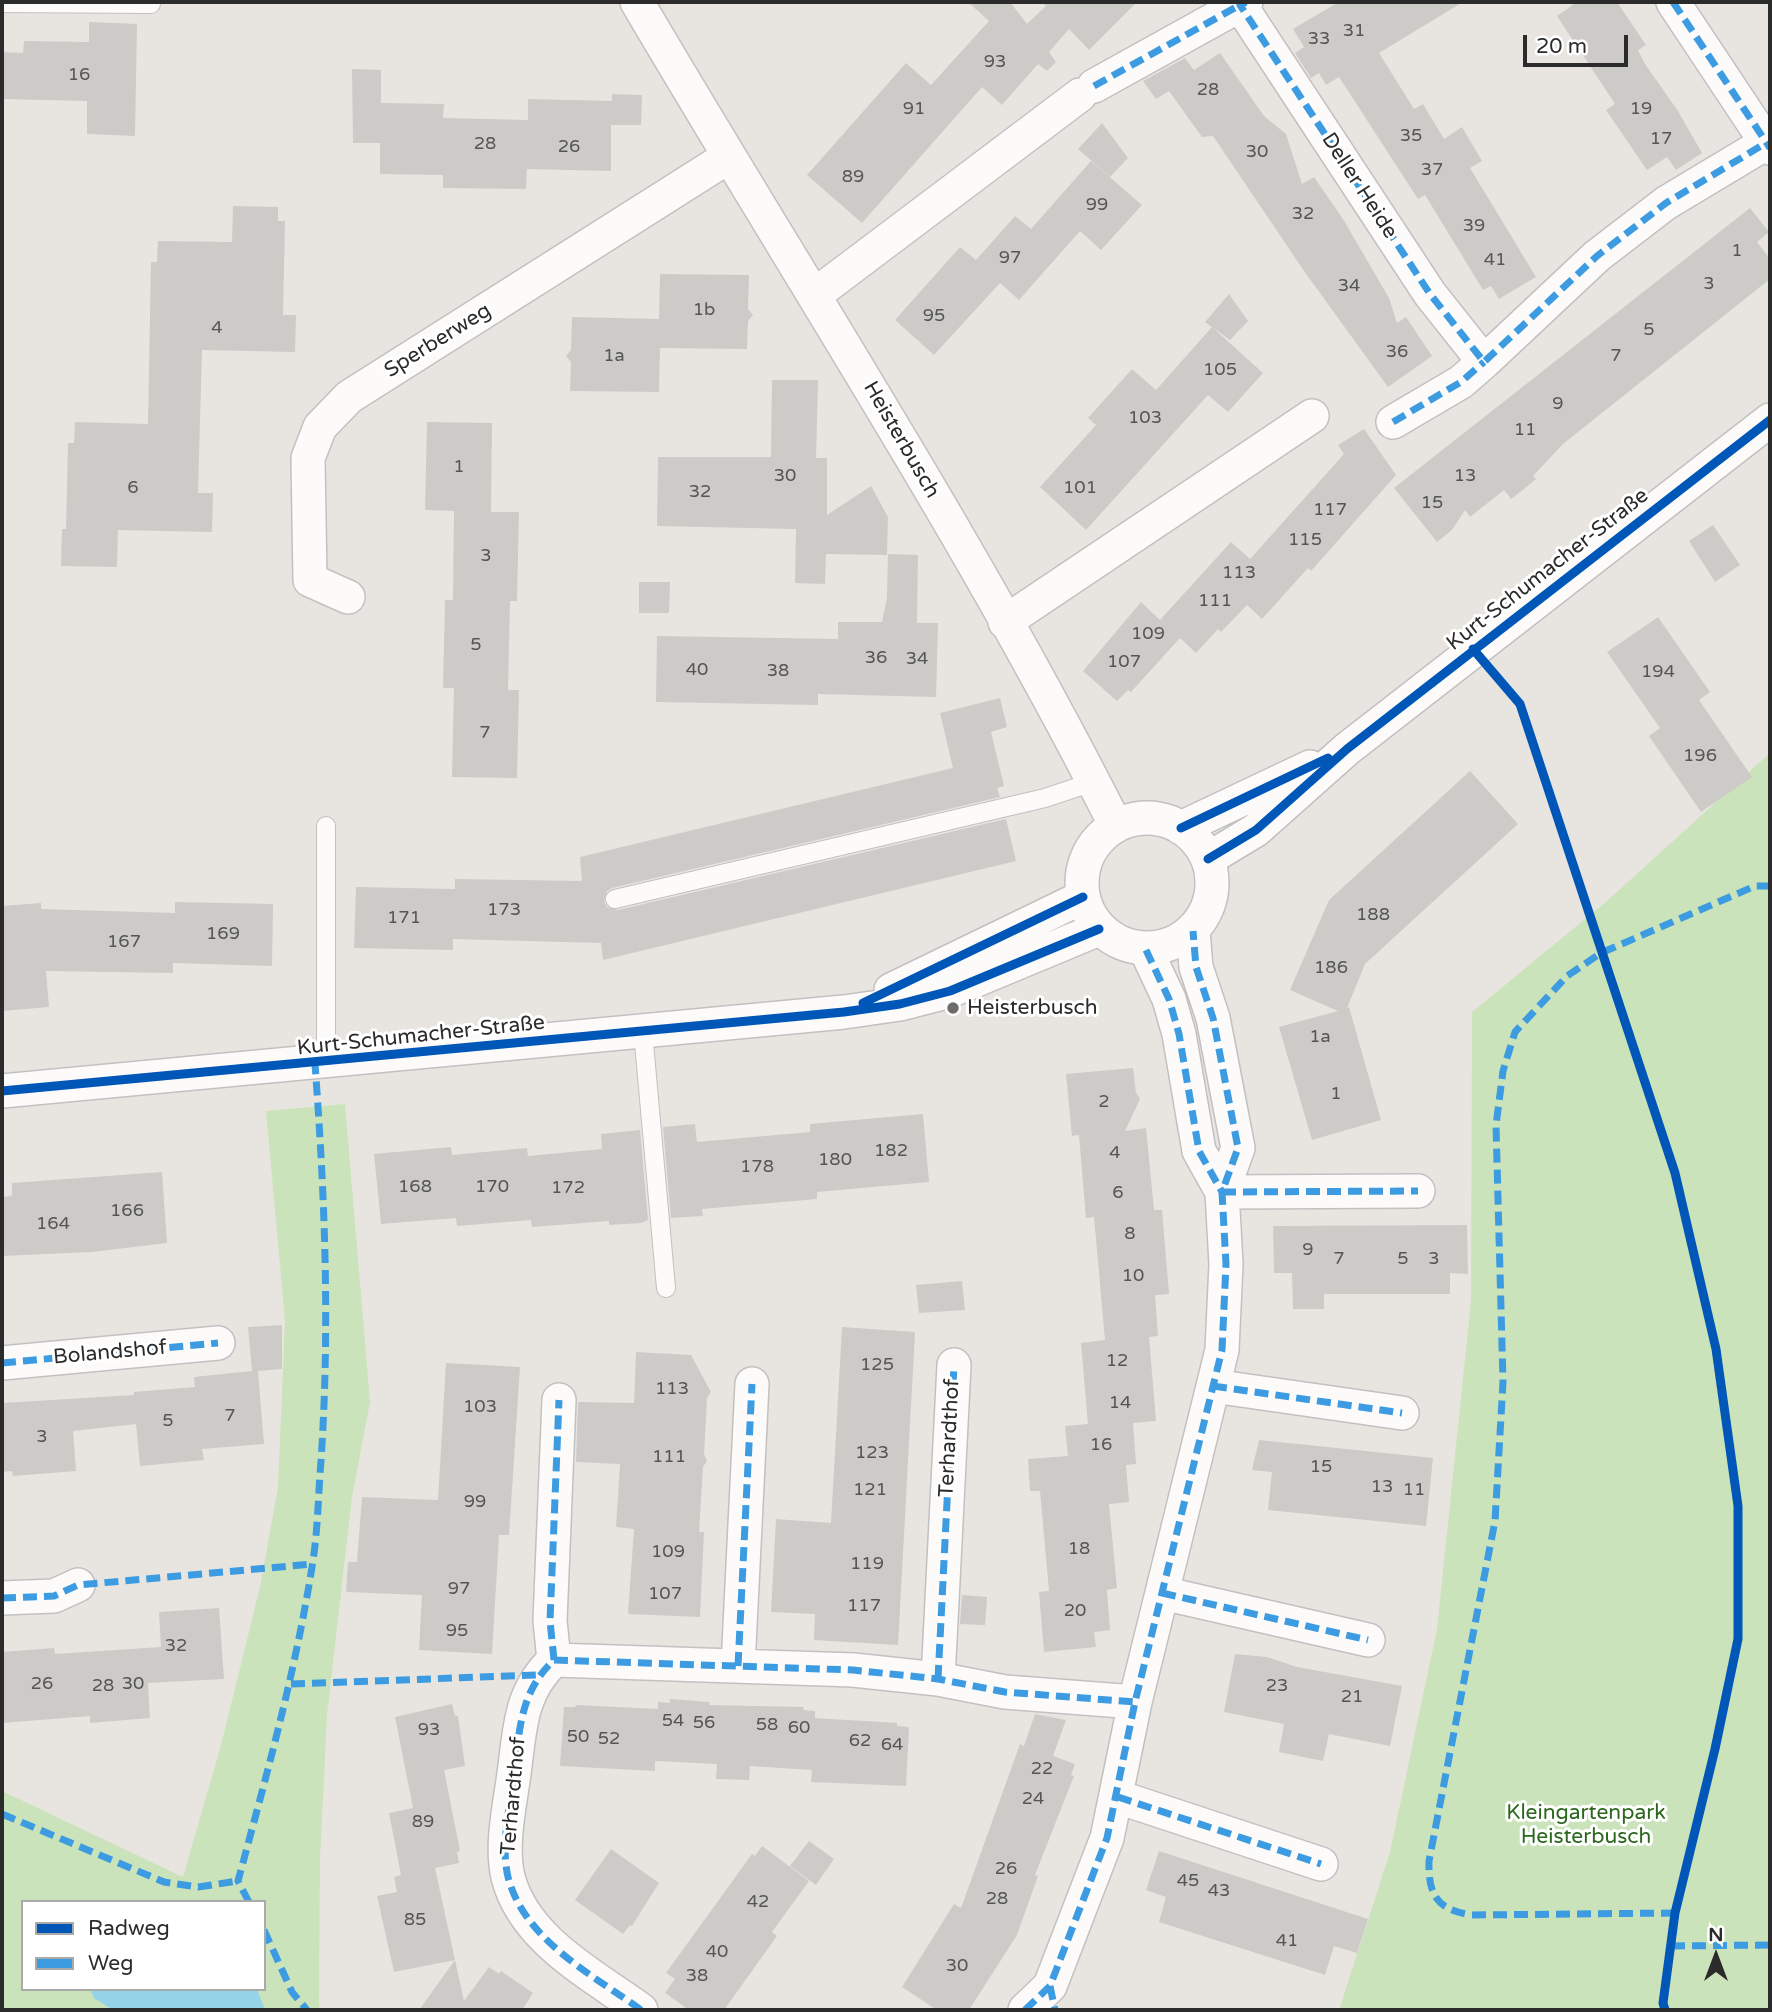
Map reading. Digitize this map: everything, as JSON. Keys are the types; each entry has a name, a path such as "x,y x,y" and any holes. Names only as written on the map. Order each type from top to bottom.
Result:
{"street":[{"name":"Heisterbusch","path":"637,2 728,157 816,294 1005,622 1116,826"},
{"path":"1393,422 1461,382 1597,256 1666,203 1768,146 1673,2"},
{"name":"Deller Heide","path":"816,294 1087,91 1243,3 1430,294 1484,362"},
{"name":"Sperberweg","path":"348,597 310,580 308,458 320,428 349,397 728,157"},
{"path":"1005,622 1312,416"},
{"name":"Kurt-Schumacher-Straße","path":"1208,859 1256,830 1347,749 1770,420"},
{"name":"Kurt-Schumacher-Straße","path":"1181,828 1347,749"},
{"path":"1148,817 1173,823 1181,828 1195,837 1208,859 1213,884 1208,910 1193,931 1171,945 1146,950 1120,944 1099,929 1085,908 1080,883 1086,857 1100,836 1116,826 1148,817"},
{"name":"Kurt-Schumacher-Straße","path":"844,1012 1083,897"},
{"name":"Kurt-Schumacher-Straße","path":"2,1091 326,1063 844,1012 900,1004 950,991 1099,929"},
{"path":"1024,2010 1053,1998 1107,1838 1118,1797 1135,1702 1222,1350 1226,1264 1222,1192 1238,1148 1213,1018 1196,967 1193,931"},
{"path":"1146,950 1169,999 1179,1034 1199,1151 1222,1192"},
{"path":"1222,1192 1418,1191"},
{"name":"Bolandshof","path":"2,1363 218,1343"},
{"name":"Terhardthof","path":"938,1679 954,1365"},
{"path":"738,1666 752,1384"},
{"path":"1213,1387 1402,1413"},
{"path":"559,1400 550,1621 554,1660 853,1670 938,1679 1005,1692 1135,1702"},
{"path":"2,1598 54,1596 78,1585"},
{"path":"1162,1593 1368,1640"},
{"name":"Terhardthof","path":"554,1660 537,1675 522,1709 506,1844 508,1877 523,1912 549,1943 641,2010"},
{"path":"1118,1797 1321,1864"}],"lane":[{"path":"2,3 151,4"},
{"path":"615,899 1045,798 1093,782"},
{"path":"326,825 326,1063"},
{"path":"643,1032 666,1288"}],"green space":[{"name":"Kleingartenpark Heisterbusch","path":"1770,753 1770,2010 1339,2010 1390,1852 1437,1629 1471,1301 1472,1012 1607,901"},
{"path":"345,1104 370,1402 352,1497 327,1715 320,1859 319,2006 324,2010 2,2010 2,1791 183,1877 221,1745 260,1587 278,1487 285,1321 266,1111"}],"water":[{"path":"91,1991 258,1991 265,2010 113,2010 94,1998"}],"building":[{"path":"968,2 1010,2 1027,24 1046,6 1041,2 1137,2 1089,50 1069,29 1049,52 1056,62 1047,71 1038,64 1002,105 982,87 862,223 807,175 906,63 931,85 989,21"},
{"path":"1339,2 1463,2 1379,53 1414,109 1423,104 1444,139 1462,127 1482,161 1470,168 1536,277 1499,299 1491,286 1483,290 1425,195 1418,199 1339,77 1326,85 1319,73 1311,78 1295,53 1304,47 1293,29"},
{"path":"1577,2 1617,2 1646,45 1638,50 1645,64 1678,111 1702,153 1676,170 1667,157 1647,170 1606,110 1615,104 1557,16"},
{"path":"89,22 137,24 135,136 87,134 87,101 2,99 2,52 23,53 24,41 89,42"},
{"path":"1220,53 1264,116 1286,134 1302,184 1314,177 1343,219 1389,298 1397,323 1406,317 1432,356 1388,387 1304,271 1213,136 1202,137 1169,91 1156,99 1143,81 1185,58 1194,70"},
{"path":"352,69 381,70 381,103 444,104 443,118 528,120 528,99 612,101 612,94 642,95 641,125 611,125 611,171 527,169 526,189 443,188 443,175 380,174 380,143 353,143"},
{"path":"1102,123 1128,158 1110,177 1078,149"},
{"path":"1091,161 1142,205 1101,250 1080,231 1019,300 1000,283 934,355 895,320 960,247 976,260 1015,216 1031,229"},
{"path":"233,206 278,207 278,221 285,221 283,315 296,315 295,352 202,350 198,493 213,493 212,532 118,530 117,567 61,566 62,529 66,529 68,443 74,443 75,422 148,424 151,262 157,262 158,241 232,242"},
{"path":"1750,208 1769,232 1757,242 1770,259 1770,279 1563,444 1533,476 1536,479 1524,489 1511,499 1504,490 1470,517 1465,510 1452,530 1437,542 1394,488"},
{"path":"660,274 749,275 748,309 753,315 748,321 747,349 660,348 659,392 570,391 571,362 566,356 571,350 572,317 659,319"},
{"path":"1229,294 1248,321 1230,340 1205,322"},
{"path":"1212,327 1263,373 1228,412 1208,395 1086,530 1040,487 1096,425 1088,418 1132,369 1156,390"},
{"path":"772,380 818,380 816,458 827,458 827,515 871,486 888,517 887,555 826,554 825,584 795,583 796,529 657,526 658,457 771,457"},
{"path":"427,422 492,423 491,512 519,512 517,601 510,601 508,690 519,690 517,778 452,777 454,688 443,688 445,600 453,600 454,511 425,510"},
{"path":"1364,429 1396,475 1311,571 1308,568 1262,619 1247,605 1221,632 1218,629 1196,653 1180,638 1131,692 1128,690 1117,701 1083,671 1141,602 1160,620 1231,542 1250,559 1344,454 1338,445"},
{"path":"1713,525 1740,565 1715,582 1689,541"},
{"path":"888,554 918,555 917,623 938,623 936,697 818,694 818,705 656,702 657,636 838,639 838,622 882,622 887,598"},
{"path":"639,582 670,582 669,613 639,613"},
{"path":"1658,617 1710,692 1699,700 1752,777 1701,812 1649,736 1660,728 1607,652"},
{"path":"1000,698 1007,727 991,732 1004,786 997,788 1000,797 612,888 607,891 604,901 607,907 618,910 1006,819 1016,861 603,960 601,943 453,939 453,950 354,948 356,887 455,889 455,879 582,881 580,857 953,768 940,713"},
{"path":"1470,771 1518,824 1365,964 1347,1008 1349,1007 1381,1120 1312,1140 1279,1027 1338,1011 1290,990 1329,900"},
{"path":"175,902 273,904 272,966 173,963 173,973 46,971 49,1007 2,1011 2,906 41,903 41,909 175,913"},
{"path":"1133,1068 1136,1093 1140,1099 1125,1131 1146,1128 1154,1210 1162,1210 1169,1294 1155,1295 1158,1336 1149,1337 1156,1421 1133,1423 1136,1464 1126,1465 1129,1502 1109,1504 1117,1588 1107,1590 1110,1630 1094,1632 1096,1647 1044,1652 1039,1592 1049,1591 1040,1491 1030,1491 1028,1459 1068,1456 1065,1426 1088,1424 1081,1343 1105,1340 1094,1217 1086,1218 1079,1135 1072,1136 1066,1074"},
{"path":"923,1114 929,1182 817,1192 817,1199 702,1209 703,1216 671,1218 663,1127 695,1124 697,1142 810,1132 810,1124"},
{"path":"640,1130 648,1220 641,1223 609,1225 609,1221 532,1227 531,1220 457,1226 456,1218 381,1224 374,1154 451,1147 452,1155 527,1148 528,1156 602,1149 601,1134"},
{"path":"162,1172 167,1243 92,1252 2,1256 2,1197 12,1196 12,1183"},
{"path":"1467,1225 1468,1274 1450,1273 1450,1294 1324,1294 1324,1309 1293,1309 1292,1273 1274,1273 1273,1226"},
{"path":"962,1281 965,1310 919,1313 916,1285"},
{"path":"282,1325 282,1369 258,1371 264,1444 202,1449 204,1460 140,1466 136,1424 73,1431 76,1471 13,1476 12,1471 2,1472 2,1403 134,1395 134,1392 195,1387 194,1377 252,1371 248,1327"},
{"path":"842,1327 915,1332 898,1645 814,1640 815,1614 771,1612 776,1519 831,1523"},
{"path":"636,1352 691,1355 711,1392 707,1398 704,1454 707,1461 703,1467 699,1532 704,1532 700,1617 628,1614 634,1529 616,1527 620,1464 576,1462 578,1402 634,1403"},
{"path":"446,1363 520,1367 509,1535 499,1535 492,1654 419,1650 422,1595 346,1592 348,1562 357,1562 362,1497 438,1500"},
{"path":"1259,1440 1433,1458 1426,1526 1268,1510 1272,1472 1252,1470"},
{"path":"962,1595 987,1597 985,1625 960,1624"},
{"path":"219,1608 224,1679 148,1683 150,1718 90,1723 90,1716 2,1723 2,1652 54,1648 55,1654 161,1647 159,1612"},
{"path":"1235,1654 1267,1657 1297,1667 1402,1686 1390,1746 1329,1734 1323,1761 1279,1752 1284,1724 1224,1712"},
{"path":"670,1699 710,1702 709,1705 804,1707 803,1710 815,1711 815,1718 897,1723 897,1726 909,1727 906,1786 811,1782 812,1770 750,1766 749,1780 716,1779 717,1764 655,1761 655,1771 560,1766 564,1707 576,1705 658,1709 658,1702 670,1703"},
{"path":"452,1704 455,1716 458,1716 465,1766 444,1770 460,1851 457,1852 459,1863 435,1868 455,1960 394,1972 377,1896 397,1892 394,1877 401,1875 389,1813 413,1808 395,1717"},
{"path":"1035,1714 1066,1720 1053,1756 1075,1764 1071,1775 1074,1776 1035,1875 1038,1876 1017,1935 969,2010 937,2010 902,1987 954,1904 961,1908 1020,1744 1024,1746"},
{"path":"809,1841 834,1859 816,1885 790,1866"},
{"path":"762,1846 809,1881 772,1932 777,1936 724,2010 689,2010 665,1993 675,1979 666,1973 752,1854 755,1856"},
{"path":"611,1849 659,1883 632,1926 623,1934 575,1900"},
{"path":"1159,1851 1368,1919 1357,1953 1334,1946 1325,1975 1159,1922 1166,1897 1146,1890"},
{"path":"455,1960 464,2001 489,1967 499,1974 501,1971 533,1993 522,2010 419,2010"}],"marked path":[{"path":"1246,2 1240,5 1430,294 1484,362 1597,256 1666,203 1766,143"},
{"path":"1673,2 1770,148"},
{"path":"1094,86 1240,5"},
{"path":"1393,422 1461,382 1484,362"},
{"path":"1675,1913 1472,1915 1443,1905 1437,1899 1430,1883 1429,1861 1495,1521 1503,1382 1496,1125 1503,1071 1515,1032 1567,976 1601,953 1755,886 1770,886"},
{"path":"1025,2010 1050,1986 1107,1838 1135,1702 1222,1350 1226,1264 1222,1192 1238,1148 1213,1018 1196,967 1193,931"},
{"path":"1146,950 1169,999 1179,1034 1199,1151 1222,1192"},
{"path":"248,1900 238,1881 288,1686 305,1607 317,1527 324,1411 326,1312 324,1213 315,1064"},
{"path":"1222,1192 1418,1191"},
{"path":"2,1363 218,1343"},
{"path":"938,1679 954,1365"},
{"path":"738,1666 752,1384"},
{"path":"1213,1386 1402,1413"},
{"path":"554,1660 550,1621 559,1400"},
{"path":"2,1598 54,1596 78,1585 313,1564"},
{"path":"1162,1593 1368,1640"},
{"path":"641,2010 582,1969 544,1938 516,1899 508,1877 506,1836 521,1722 535,1683 554,1660 853,1670 938,1679 1005,1692 1135,1702"},
{"path":"291,1684 537,1675"},
{"path":"1118,1797 1321,1864"},
{"path":"2,1814 164,1882 198,1887 238,1881"},
{"path":"266,1934 292,1992 307,2010"},
{"path":"1671,1946 1770,1945"},
{"path":"1050,1986 1055,2010"}],"cycle path":[{"path":"1208,859 1256,830 1347,749 1770,420"},
{"path":"1473,649 1520,704 1675,1173 1716,1349 1738,1506 1738,1639 1715,1749 1675,1913 1663,2003 1665,2010"},
{"path":"1181,828 1328,758"},
{"path":"863,1003 1083,897"},
{"path":"2,1091 844,1012 900,1004 950,991 1099,929"}],"place":[{"name":"Heisterbusch","path":"953,1008"}]}
